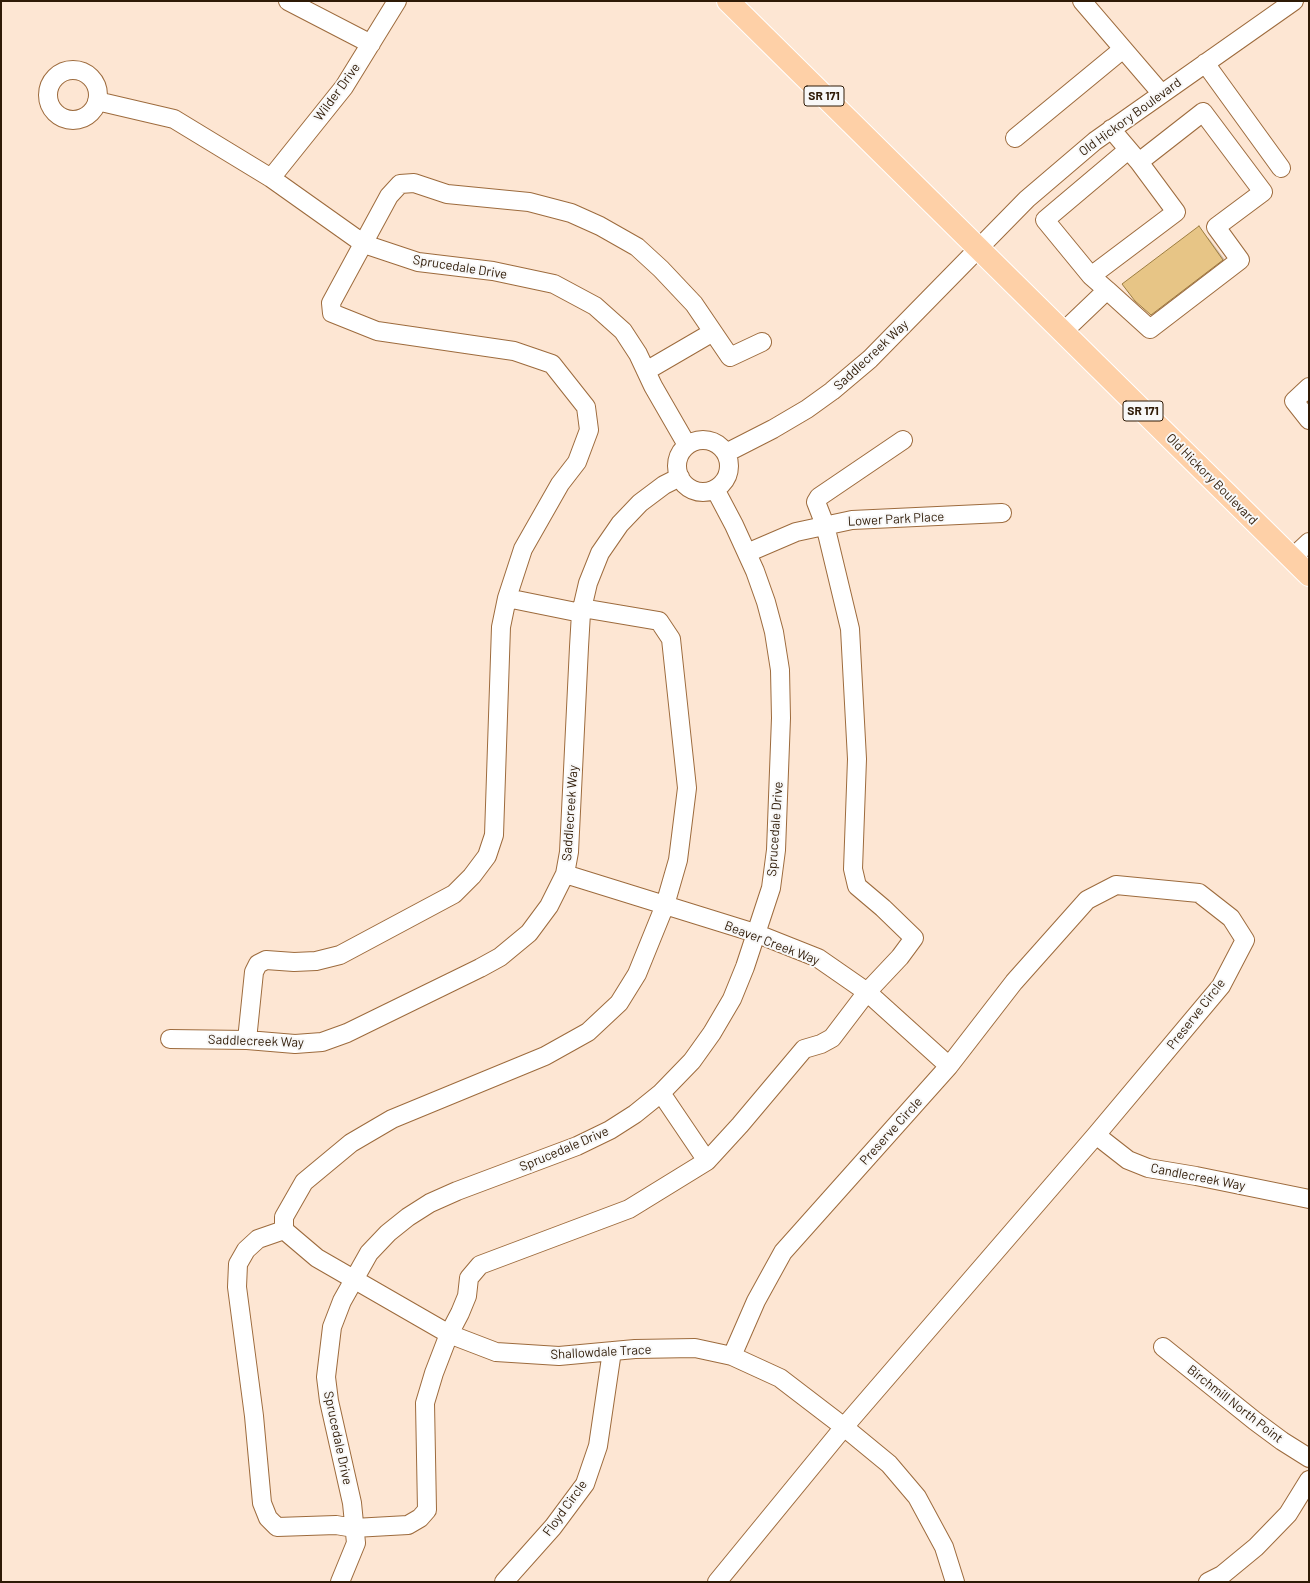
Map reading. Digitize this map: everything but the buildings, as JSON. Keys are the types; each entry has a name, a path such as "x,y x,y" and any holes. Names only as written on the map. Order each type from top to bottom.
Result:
{"main road":[{"name":"Old Hickory Boulevard","path":"728,1 1309,575"}],"street":[{"path":"288,1 371,44"},
{"name":"Wilder Drive","path":"271,178 344,87 397,1"},
{"path":"1082,1 1161,94"},
{"name":"Old Hickory Boulevard","path":"978,248 1027,199 1094,141 1294,1"},
{"path":"1015,138 1123,49"},
{"path":"1205,63 1281,168"},
{"name":"Sprucedale Drive","path":"97,101 174,119 271,178 364,244 418,262 493,271 554,284 595,306 623,331 638,354 687,445"},
{"path":"1203,112 1263,192 1216,227 1240,260 1150,329 1091,276 1046,220 1133,156 1203,112"},
{"path":"1091,276 1176,212 1111,129"},
{"path":"247,1040 254,972 258,964 266,960 294,962 316,961 340,955 454,894 472,876 487,856 494,835 502,628 508,598 523,550 560,484 577,462 589,430 586,407 552,364 514,351 377,331 332,313 331,303 389,196 400,184 414,183 447,194 528,202 571,213 600,226 637,247 661,269 694,304 730,357 762,342"},
{"name":"Saddlecreek Way","path":"726,453 773,429 807,409 832,391 870,358 978,248"},
{"path":"1063,332 1107,290"},
{"path":"646,371 713,332"},
{"path":"1309,387 1294,401 1309,420"},
{"path":"706,439 716,442 726,453 730,463 728,474 723,483 715,489 706,492 697,491 685,484 680,477 677,467 678,457 687,445 696,440 706,439"},
{"path":"508,598 659,622 671,639 687,788 678,860 665,905 638,974 619,1003 588,1032 545,1056 392,1119 351,1143 304,1182 284,1217 284,1230 258,1239 246,1250 238,1264 237,1287 254,1416 262,1503 268,1518 277,1527 336,1525 354,1528 408,1525 420,1518 427,1510 425,1403 434,1373 449,1334 467,1296 469,1278 480,1265 630,1209 707,1161 740,1125 804,1048 821,1044 832,1038 867,992 900,957 914,938 883,908 857,886 852,869 857,759 850,629 825,525 816,507 816,502 819,497 903,440"},
{"name":"Saddlecreek Way","path":"170,1039 247,1040 295,1044 322,1042 347,1033 480,968 500,957 528,933 549,906 565,874 569,852 582,610 588,583 600,553 620,524 640,503 664,485 680,477"},
{"name":"Sprucedale Drive","path":"340,1582 356,1543 352,1503 329,1401 326,1377 332,1327 353,1278 369,1253 388,1233 408,1217 430,1203 457,1191 577,1146 610,1130 635,1114 661,1093 692,1061 712,1033 732,999 745,967 771,888 776,850 781,718 780,670 774,632 766,602 755,571 715,489"},
{"name":"Lower Park Place","path":"747,553 796,532 852,520 1002,513"},
{"path":"1292,558 1309,542"},
{"name":"Beaver Creek Way","path":"565,874 755,933 818,958 867,992 949,1066"},
{"name":"Preserve Circle","path":"732,1356 756,1301 784,1252 949,1066 1014,982 1087,900 1116,885 1199,892 1231,918 1245,940 1221,986 1096,1136 844,1427"},
{"path":"661,1093 707,1161"},
{"name":"Candlecreek Way","path":"1096,1136 1128,1160 1148,1168 1196,1176 1309,1199"},
{"name":"Shallowdale Trace","path":"284,1230 317,1258 449,1334 496,1352 559,1356 635,1349 695,1348 732,1356 780,1378 889,1464 917,1497 944,1547 955,1582"},
{"name":"Birchmill North Point","path":"1163,1348 1255,1421 1282,1441 1309,1458"},
{"name":"Floyd Circle","path":"504,1582 553,1528 584,1484 598,1446 612,1351"},
{"path":"717,1582 844,1427"},
{"path":"1208,1582 1222,1575 1256,1547 1288,1514 1309,1480"}]}
